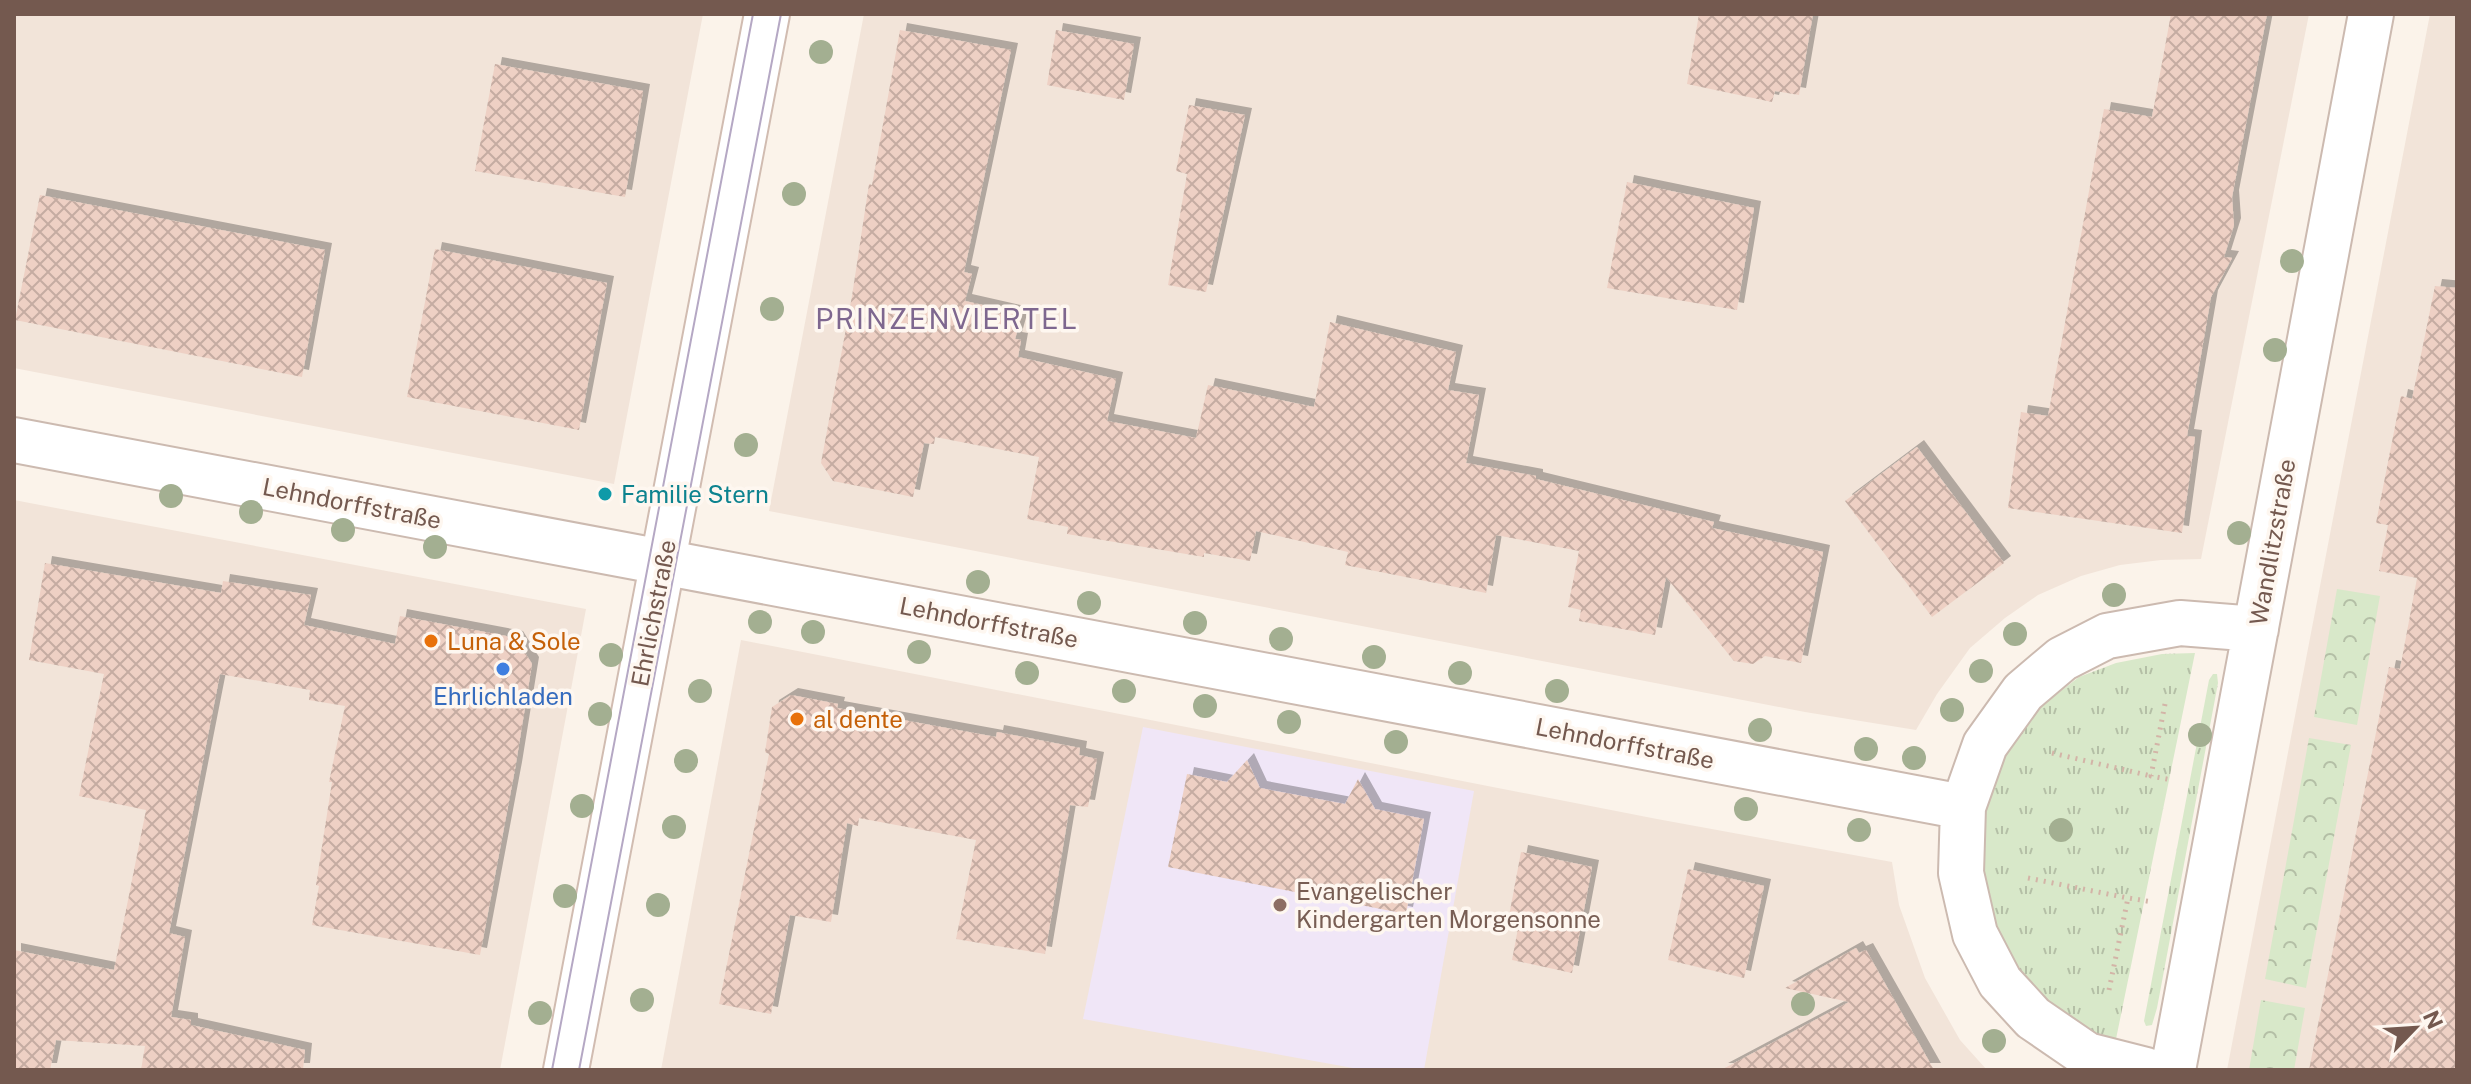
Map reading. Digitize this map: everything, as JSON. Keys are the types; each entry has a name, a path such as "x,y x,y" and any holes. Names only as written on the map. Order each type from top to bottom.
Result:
{"street":[{"name":"Ehrlichstraße","path":"566,1070 767,14"},
{"name":"Wandlitzstraße","path":"2173,1070 2371,14"},
{"name":"Lehndorffstraße","path":"14,440 1963,807"},
{"path":"2146,1070 2087,1055 2033,1018 2000,982 1975,934 1961,873 1963,807 1985,745 2023,692 2062,659 2107,636 2180,623 2256,629"}],"path":[{"path":"2151,776 2165,704"},
{"path":"2052,753 2181,782"},
{"path":"2028,878 2158,903"},
{"path":"2109,990 2128,898"}],"shaded area":[{"path":"14,14 703,14 614,484 14,368"},
{"path":"864,14 2309,14 2201,559 2120,565 2081,576 2038,595 1970,648 1916,730 1805,712 769,511"},
{"path":"2430,14 2457,14 2457,1070 2227,1070"},
{"path":"14,500 586,609 500,1070 14,1070"},
{"path":"741,640 1892,862 1899,905 1925,978 1960,1040 1987,1070 661,1070"},
{"name":"Evangelischer Kindergarten Morgensonne","path":"1143,727 1474,791 1424,1070 1364,1070 1083,1019"}],"green space":[{"path":"2337,589 2380,596 2357,725 2314,717"},
{"path":"2195,653 2116,1039 2089,1032 2028,987 2000,941 1985,904 1978,843 1982,814 1998,770 2018,730 2044,704 2079,677 2116,663 2162,654"},
{"path":"2217,674 2218,683 2157,1008 2152,1025 2146,1026 2144,1021 2209,680"},
{"path":"2309,738 2351,745 2306,988 2265,979"},
{"path":"2261,1000 2305,1008 2294,1070 2249,1070"}],"building":[{"path":"1699,14 1813,14 1799,95 1775,91 1772,102 1687,84"},
{"path":"2171,14 2267,14 2232,197 2234,225 2224,257 2232,258 2211,297 2187,436 2195,437 2182,533 2008,508 2021,412 2048,416 2104,109 2152,117"},
{"path":"900,30 1011,50 964,272 972,274 965,301 1022,314 1015,339 1021,340 1018,357 1116,379 1107,421 1196,438 1208,385 1314,407 1330,322 1456,352 1448,390 1479,395 1466,463 1536,476 1536,479 1714,522 1712,528 1823,552 1801,663 1765,656 1753,664 1734,661 1666,577 1655,635 1579,621 1581,610 1568,607 1579,551 1496,535 1486,593 1345,565 1348,552 1256,531 1250,561 1204,553 1204,557 1067,534 1068,527 1027,519 1039,457 935,437 934,444 924,443 913,497 833,481 821,463 869,184 872,185"},
{"path":"1056,30 1134,44 1124,100 1047,85"},
{"path":"495,64 643,91 625,197 475,171"},
{"path":"1189,105 1245,115 1206,292 1168,285 1187,174 1176,171"},
{"path":"1627,182 1754,208 1737,310 1607,288"},
{"path":"40,195 325,250 302,377 15,320"},
{"path":"435,249 607,283 579,430 407,397"},
{"path":"2435,286 2457,288 2457,1070 2309,1070 2389,667 2400,669 2417,578 2379,571 2388,525 2376,523 2401,396 2412,399"},
{"path":"1917,447 2004,563 1932,617 1845,501"},
{"path":"45,563 221,593 223,581 311,595 304,625 395,644 400,616 516,638 532,664 480,955 312,925 332,782 329,782 345,706 309,700 310,690 220,674 169,933 185,937 171,1017 191,1020 191,1025 305,1050 303,1070 141,1070 145,1046 56,1040 50,1070 14,1070 14,950 114,970 146,810 79,796 104,674 29,660"},
{"path":"791,695 838,704 837,708 996,737 997,732 1080,748 1079,755 1097,759 1088,807 1070,805 1045,954 956,939 976,840 859,818 858,826 847,823 831,922 790,915 771,1014 719,1004 769,754 765,752 772,707"},
{"path":"1247,760 1260,788 1345,804 1358,779 1375,809 1424,819 1406,914 1168,867 1187,774 1227,782"},
{"path":"1521,852 1592,867 1572,973 1512,960 1520,918 1509,916"},
{"path":"1688,869 1764,886 1744,978 1668,960"},
{"path":"1856,948 1859,953 1866,950 1934,1070 1721,1070 1849,1002 1785,988"}],"tram line":[{"path":"552,1070 753,14"},
{"path":"579,1070 781,14"}],"place":[{"name":"Familie Stern","path":"605,494"},
{"name":"Luna & Sole","path":"431,641"},
{"name":"Ehrlichladen","path":"503,669"},
{"name":"al dente","path":"797,719"},
{"name":"Evangelischer Kindergarten Morgensonne","path":"1280,905"}],"district":[{"name":"PRINZENVIERTEL","path":"947,318"}]}
